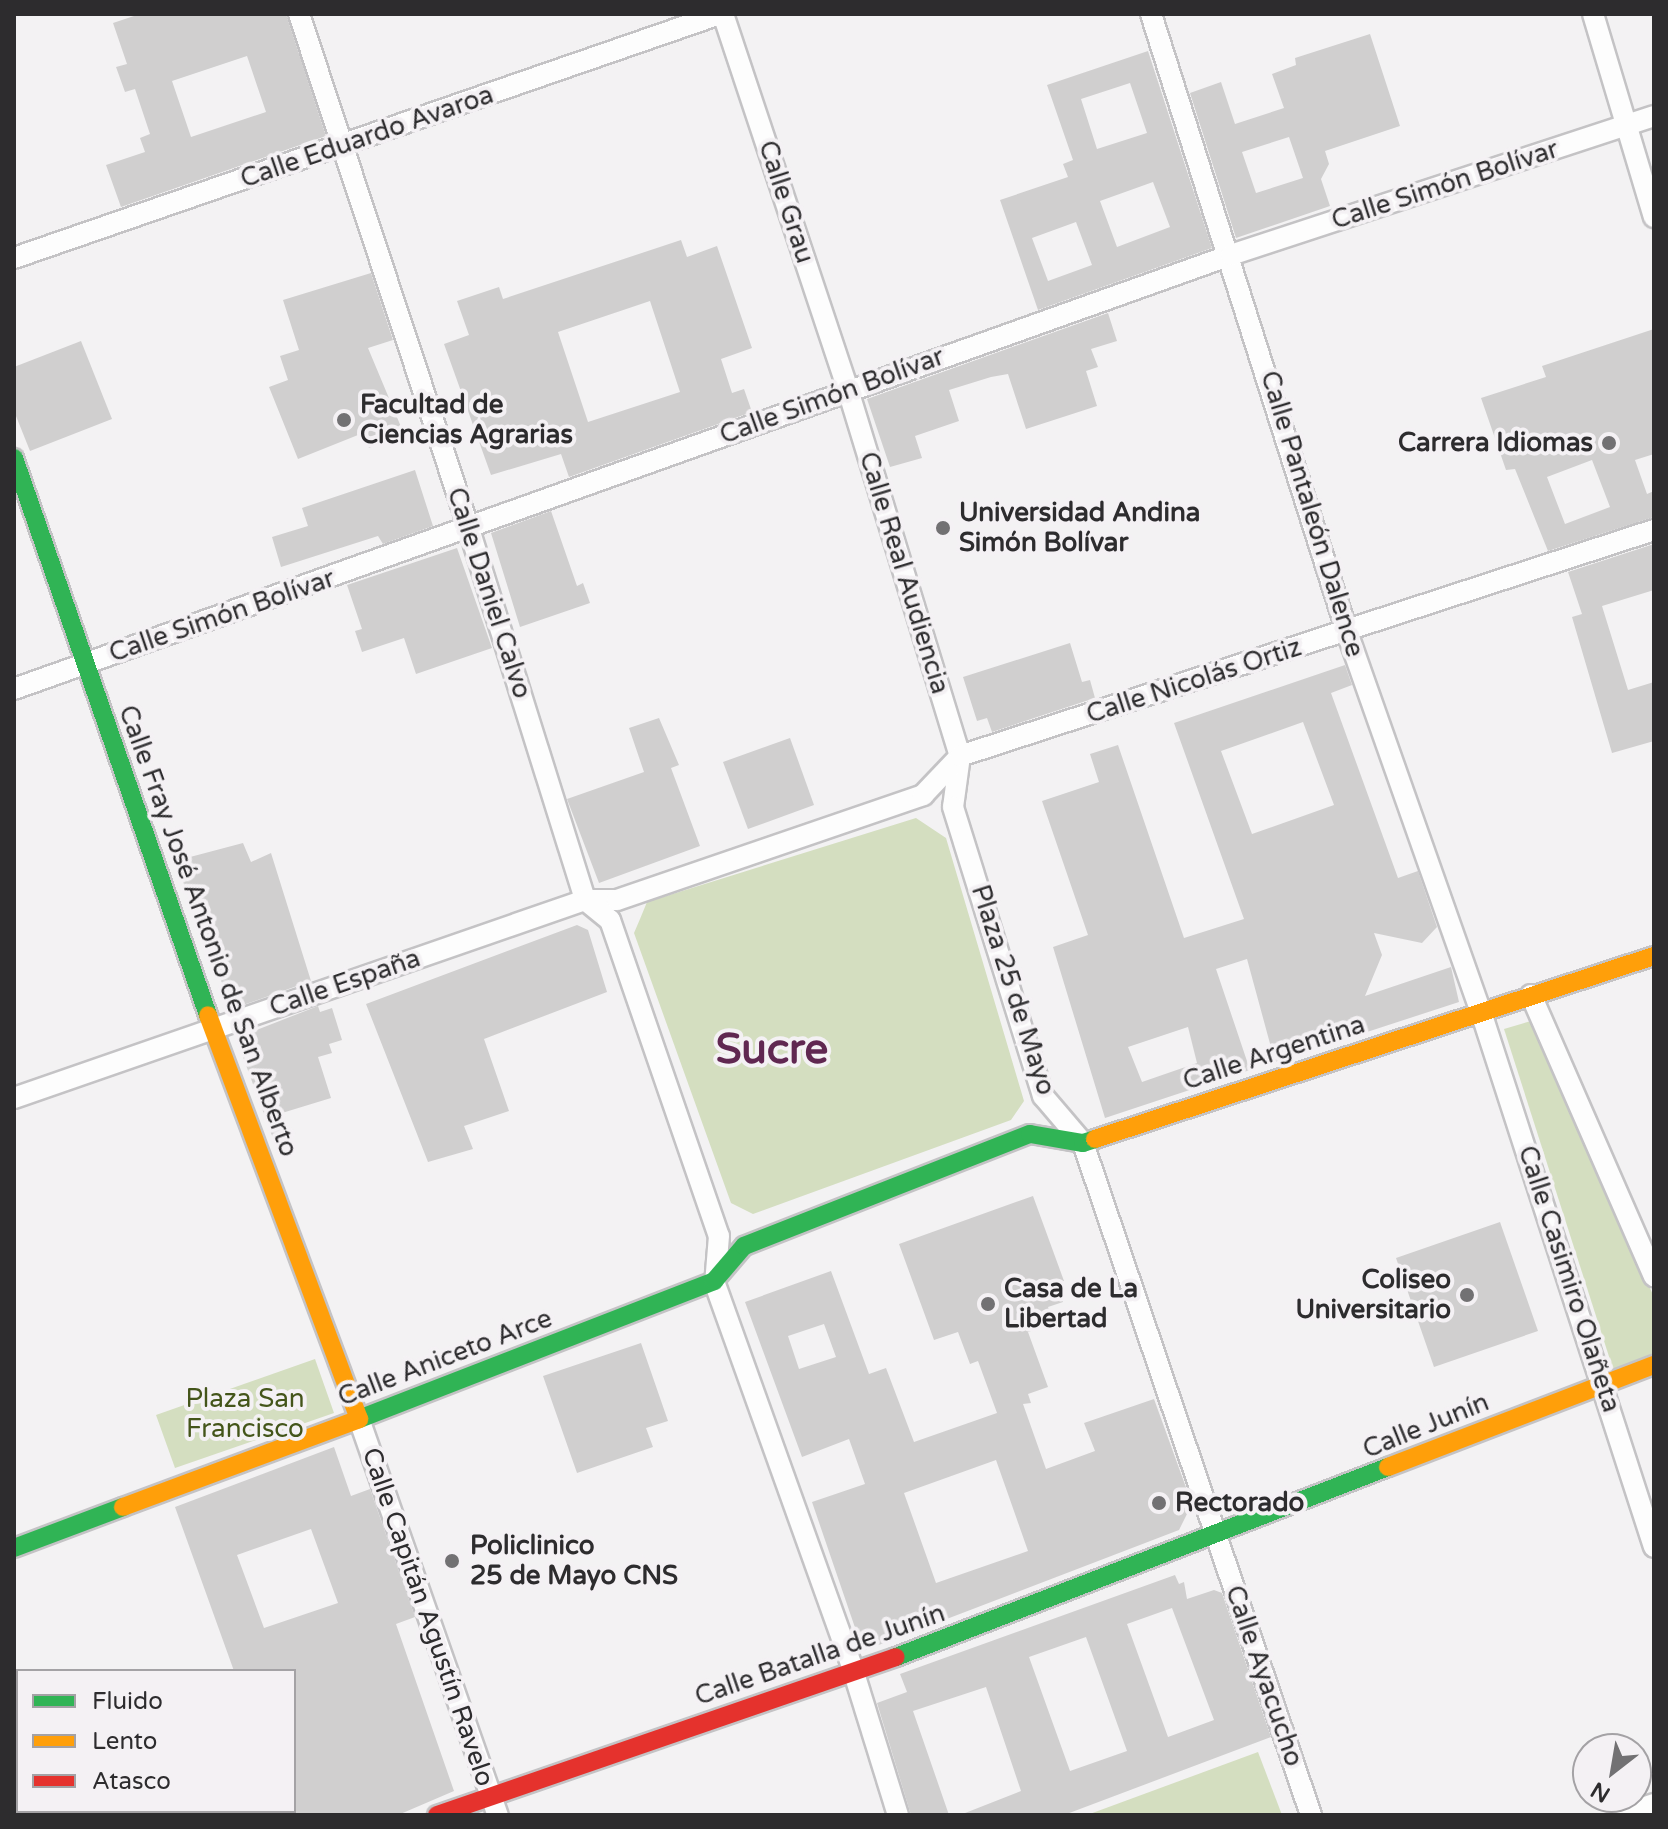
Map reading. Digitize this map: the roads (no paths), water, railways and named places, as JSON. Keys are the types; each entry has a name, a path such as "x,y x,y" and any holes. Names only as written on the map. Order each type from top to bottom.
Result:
{"main road":[{"name":"Calle Fray José Antonio de San Alberto","path":"14,458 213,1028 359,1419"},
{"name":"Calle Argentina","path":"1083,1143 1654,956"},
{"name":"Plaza 25 de Mayo","path":"714,1281 744,1246 1030,1134 1083,1143"},
{"name":"Calle Aniceto Arce","path":"14,1548 359,1419 714,1281"},
{"name":"Calle Junín","path":"1217,1536 1654,1365"},
{"name":"Calle Batalla de Junín","path":"437,1815 494,1805 1217,1536"}],"street":[{"name":"Calle Daniel Calvo","path":"299,14 469,529 585,900"},
{"name":"Calle Eduardo Avaroa","path":"14,258 721,14"},
{"name":"Calle Grau","path":"721,14 848,390"},
{"name":"Calle Pantaleón Dalence","path":"1151,14 1231,255 1347,632 1481,1012"},
{"path":"1593,14 1654,217"},
{"name":"Calle Simón Bolívar","path":"14,689 1231,255 1654,116"},
{"name":"Calle Real Audiencia","path":"848,390 960,756"},
{"name":"Calle Nicolás Ortiz","path":"960,756 1654,530"},
{"path":"585,900 617,900 923,795 960,756"},
{"name":"Plaza 25 de Mayo","path":"960,756 953,807 1043,1096 1083,1143"},
{"path":"585,900 610,920 719,1236 714,1281 854,1673 898,1815"},
{"name":"Calle España","path":"14,1098 585,900"},
{"path":"1531,995 1654,1276"},
{"name":"Calle Casimiro Olañeta","path":"1481,1012 1654,1547"},
{"name":"Calle Ayacucho","path":"1083,1143 1311,1815"},
{"name":"Calle Capitán Agustín Ravelo","path":"359,1419 494,1805"},
{"path":"1622,1815 1654,1804"}],"place":[{"name":"Facultad de Ciencias Agrarias","path":"344,420"},
{"name":"Carrera Idiomas","path":"1609,443"},
{"name":"Universidad Andina Simón Bolívar","path":"943,528"},
{"name":"Coliseo Universitario","path":"1467,1295"},
{"name":"Casa de La Libertad","path":"988,1304"},
{"name":"Rectorado","path":"1159,1503"},
{"name":"Policlinico 25 de Mayo CNS","path":"452,1561"}],"district":[{"name":"Sucre","path":"772,1050"}],"park label":[{"name":"Plaza San Francisco","path":"245,1414"}]}
